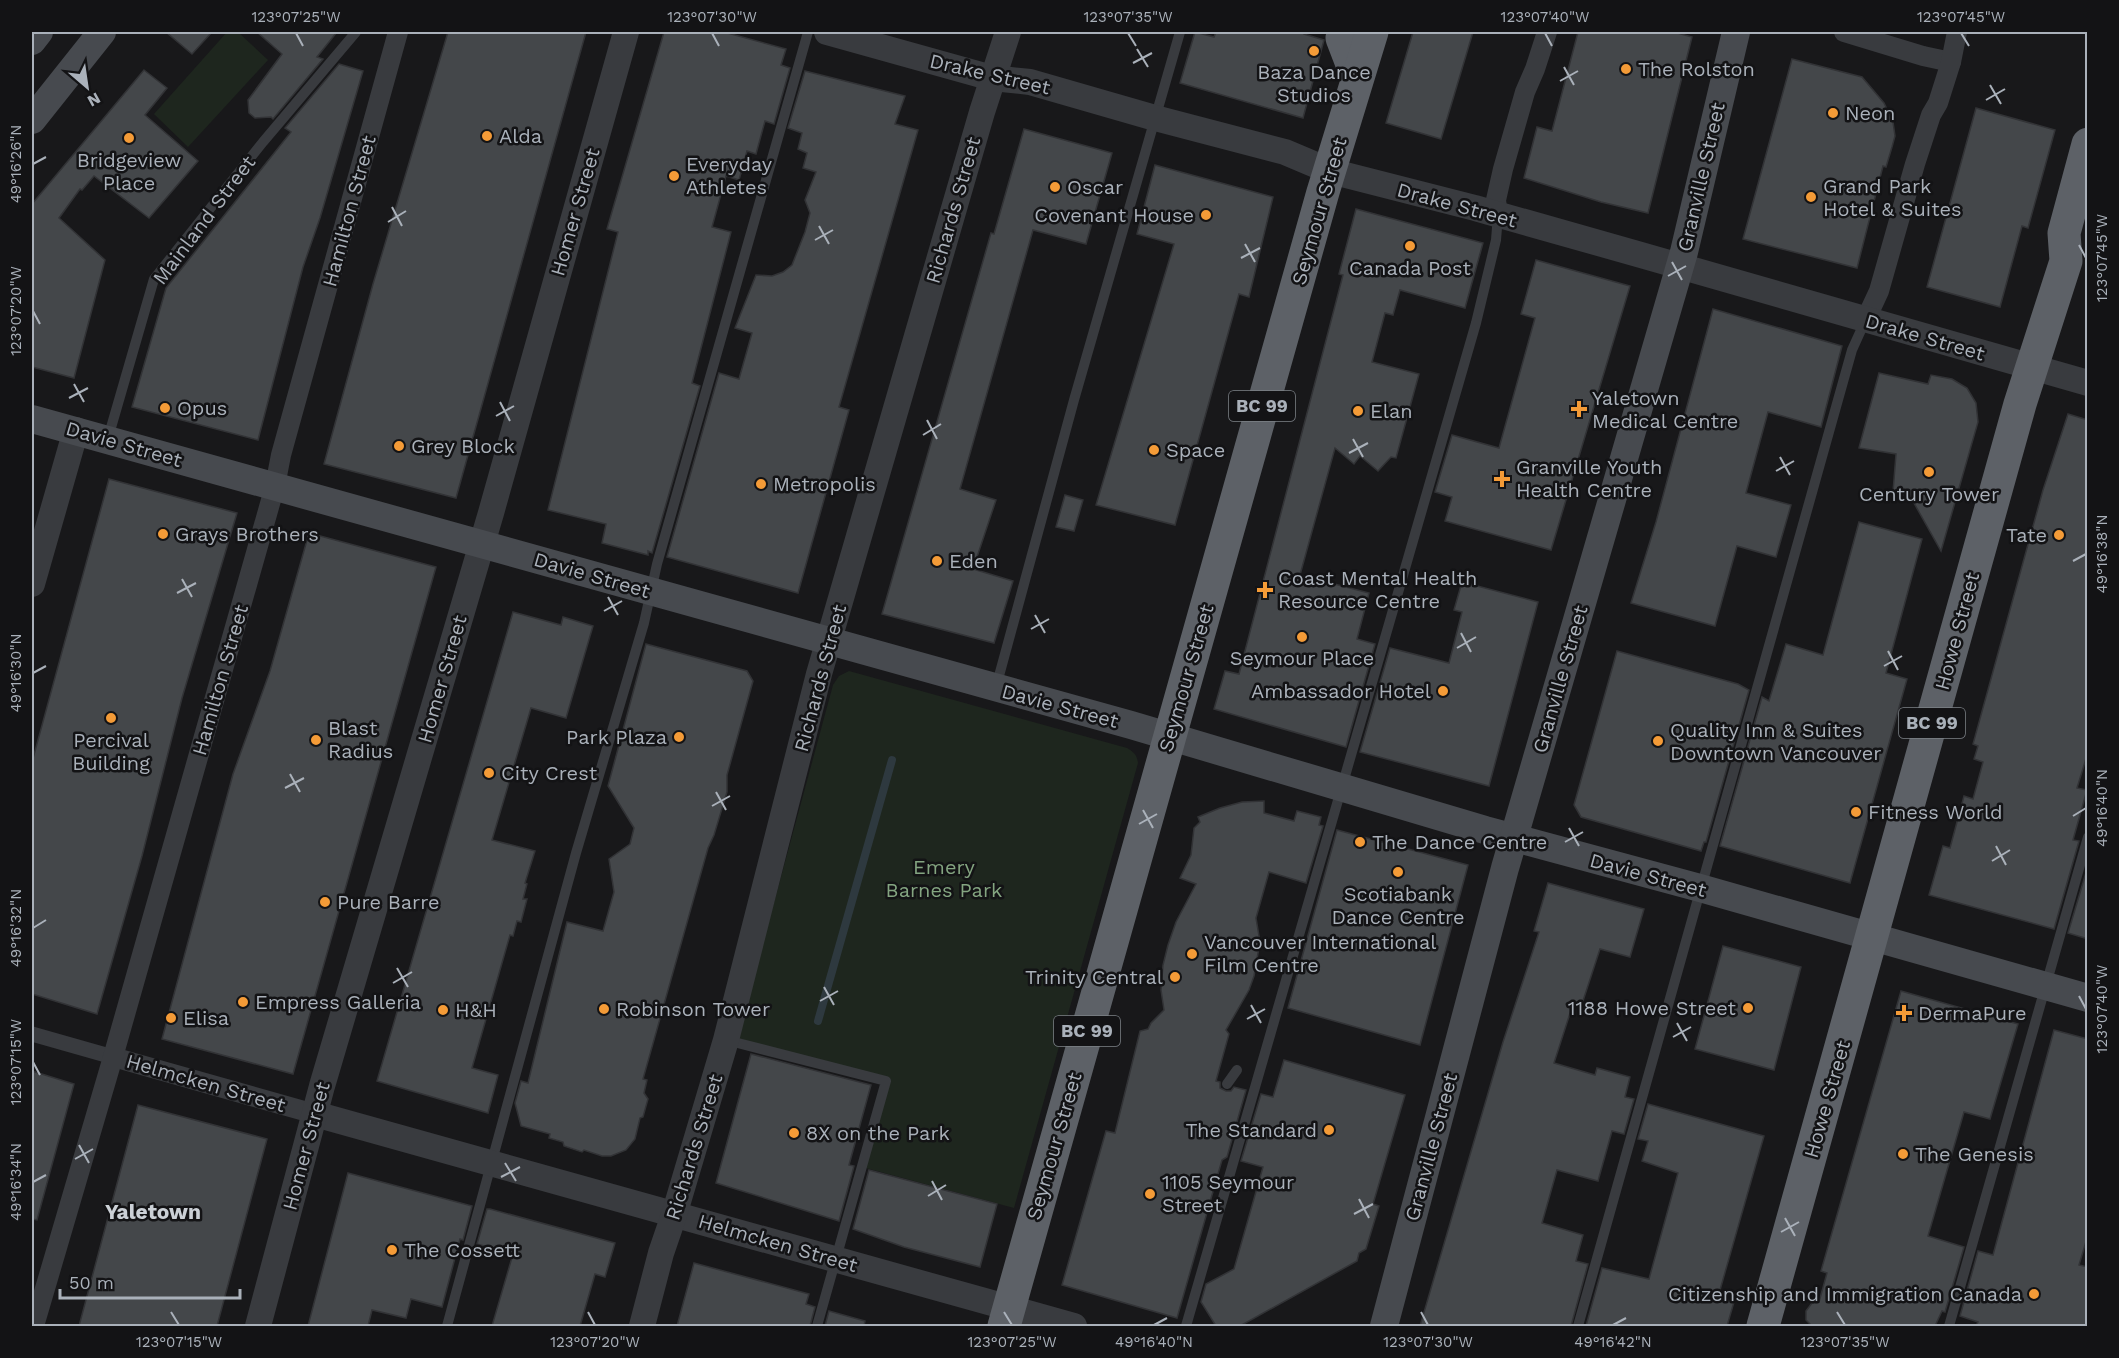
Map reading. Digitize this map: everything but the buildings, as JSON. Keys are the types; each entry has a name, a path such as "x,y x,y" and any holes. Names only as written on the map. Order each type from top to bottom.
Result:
{"highway":[{"path":"1344,32 1342,38 1357,77"},
{"name":"Seymour Street","path":"1006,1317 1330,171 1372,32"},
{"name":"Howe Street","path":"1763,1326 2032,368 2066,261 2064,233 2088,144"},
{"path":"2066,261 2088,236"}],"main road":[{"path":"32,41 39,32"},
{"path":"32,120 102,32"},
{"name":"Granville Street","path":"1384,1326 1514,838 1679,267 1736,32"},
{"name":"Davie Street","path":"32,419 1170,736 1514,838 2088,998"}],"street":[{"name":"Hamilton Street","path":"34,1326 275,486 287,434 398,32"},
{"name":"Homer Street","path":"258,1326 315,1114 481,545 626,32"},
{"name":"Drake Street","path":"825,32 992,78 1030,82 1293,154 1330,171 1498,215 2088,383"},
{"name":"Richards Street","path":"642,1326 661,1253 726,1040 828,641 992,78 1008,32"},
{"path":"1498,215 1496,200 1525,92 1547,32"},
{"path":"1844,32 1951,62"},
{"path":"1866,319 1879,291 1915,164 1951,62 1957,32"},
{"path":"32,584 76,430"},
{"name":"Helmcken Street","path":"32,1034 836,1260 1006,1317 1074,1326"}],"lane":[{"name":"Mainland Street","path":"108,439 154,279 263,142 356,32"},
{"path":"447,1326 576,853 644,623 651,591 825,32"},
{"path":"996,688 1074,400 1180,32"},
{"path":"1186,1326 1476,323 1496,240 1498,215"},
{"path":"1578,1326 1848,361 1866,319"},
{"path":"1950,1326 2088,837"},
{"path":"726,1040 886,1081 817,1326"},
{"path":"1227,1084 1238,1070"}],"green space":[{"path":"227,32 238,32 268,60 188,147 154,114"},
{"name":"Emery Barnes Park","path":"849,671 1127,748 1137,758 1138,763 1014,1208 862,1167 885,1081 736,1043 833,685 839,676"}],"waterway":[{"path":"818,1021 892,760"}],"place":[{"name":"Baza Dance Studios","path":"1314,51"},
{"name":"The Rolston","path":"1626,69"},
{"name":"Neon","path":"1833,113"},
{"name":"Alda","path":"487,136"},
{"name":"Bridgeview Place","path":"129,138"},
{"name":"Everyday Athletes","path":"674,176"},
{"name":"Oscar","path":"1055,187"},
{"name":"Grand Park Hotel & Suites","path":"1811,197"},
{"name":"Covenant House","path":"1206,215"},
{"name":"Canada Post","path":"1410,246"},
{"name":"Opus","path":"165,408"},
{"name":"Yaletown Medical Centre","path":"1579,409"},
{"name":"Elan","path":"1358,411"},
{"name":"Grey Block","path":"399,446"},
{"name":"Space","path":"1154,450"},
{"name":"Century Tower","path":"1929,472"},
{"name":"Granville Youth Health Centre","path":"1502,479"},
{"name":"Metropolis","path":"761,484"},
{"name":"Grays Brothers","path":"163,534"},
{"name":"Tate","path":"2059,535"},
{"name":"Eden","path":"937,561"},
{"name":"Coast Mental Health Resource Centre","path":"1265,590"},
{"name":"Seymour Place","path":"1302,637"},
{"name":"Ambassador Hotel","path":"1443,691"},
{"name":"Percival Building","path":"111,718"},
{"name":"Park Plaza","path":"679,737"},
{"name":"Blast Radius","path":"316,740"},
{"name":"Quality Inn & Suites Downtown Vancouver","path":"1658,741"},
{"name":"City Crest","path":"489,773"},
{"name":"Fitness World","path":"1856,812"},
{"name":"The Dance Centre","path":"1360,842"},
{"name":"Scotiabank Dance Centre","path":"1398,872"},
{"name":"Pure Barre","path":"325,902"},
{"name":"Vancouver International Film Centre","path":"1192,954"},
{"name":"Trinity Central","path":"1175,977"},
{"name":"Empress Galleria","path":"243,1002"},
{"name":"1188 Howe Street","path":"1748,1008"},
{"name":"Robinson Tower","path":"604,1009"},
{"name":"H&H","path":"443,1010"},
{"name":"DermaPure","path":"1904,1013"},
{"name":"Elisa","path":"171,1018"},
{"name":"The Standard","path":"1329,1130"},
{"name":"8X on the Park","path":"794,1133"},
{"name":"The Genesis","path":"1903,1154"},
{"name":"1105 Seymour Street","path":"1150,1194"},
{"name":"The Cossett","path":"392,1250"},
{"name":"Citizenship and Immigration Canada","path":"2034,1294"}],"district":[{"name":"Yaletown","path":"153,1212"}]}
